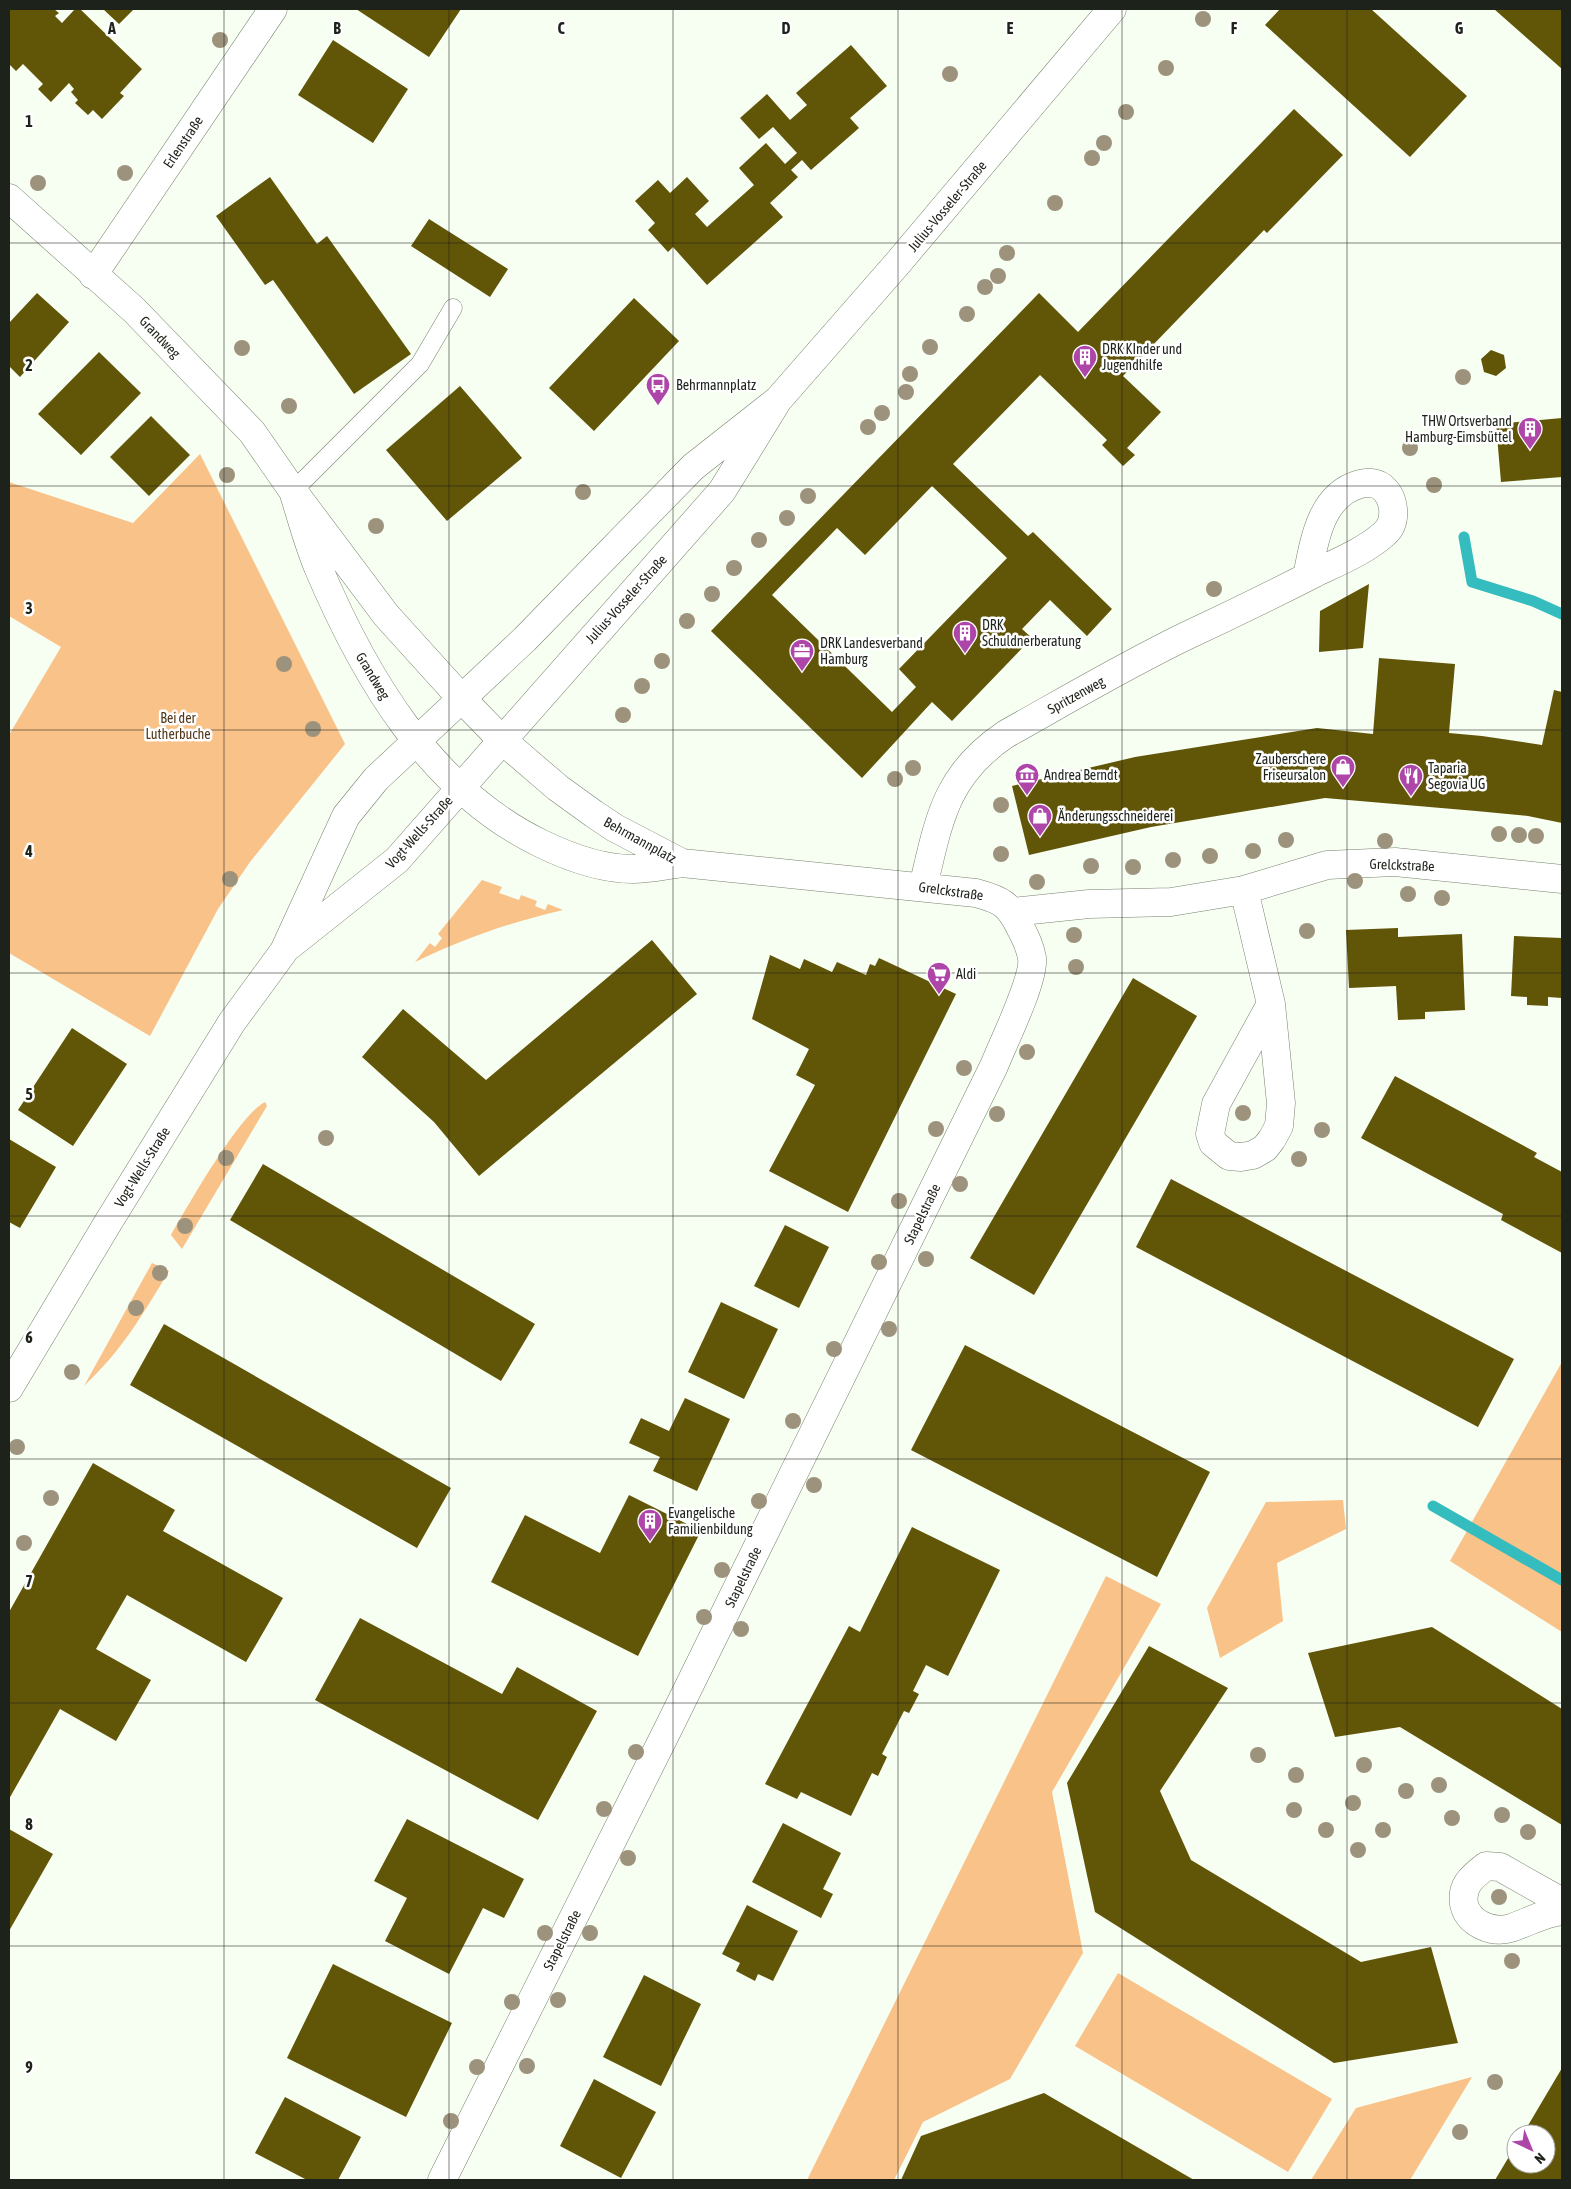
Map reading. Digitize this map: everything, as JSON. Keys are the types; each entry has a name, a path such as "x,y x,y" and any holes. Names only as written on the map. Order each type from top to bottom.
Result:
{"street":[{"name":"Erlenstraße","path":"94,275 273,9"},
{"name":"Julius-Vosseler-Straße","path":"460,788 722,491 778,400 897,264 1112,9"},
{"name":"Grandweg","path":"9,198 134,310 234,412 252,432 293,491 386,615 502,740"},
{"name":"Julius-Vosseler-Straße","path":"416,739 462,699 525,639 693,467 778,400"},
{"name":"Grandweg","path":"293,491 318,566 358,652 379,689 416,739 460,788"},
{"name":"Spritzenweg","path":"923,887 938,822 948,797 972,760 986,747 1156,651 1307,577"},
{"name":"Vogt-Wells-Straße","path":"9,1388 232,1022 284,951 346,816 376,779 416,739"},
{"name":"Behrmannplatz","path":"502,740 558,788 594,814 615,828 682,863"},
{"name":"Behrmannplatz","path":"460,788 499,820 519,833 562,853 587,861 633,869 682,863"},
{"name":"Vogt-Wells-Straße","path":"284,951 397,860 460,788"},
{"name":"Grelckstraße","path":"682,863 976,893 993,898 1005,904 1014,912 1089,904 1171,902 1244,890 1327,865 1395,862 1562,879"},
{"path":"1244,890 1270,1004 1281,1103 1279,1126 1265,1148 1253,1155 1229,1156 1213,1143 1210,1134 1216,1104 1270,1004"},
{"name":"Stapelstraße","path":"442,2180 674,1718 994,1066 1026,988 1032,959 1027,940 1014,912"},
{"path":"1562,1902 1500,1866 1486,1866 1468,1880 1463,1894 1465,1907 1472,1920 1488,1928 1509,1929 1546,1913 1562,1911"}],"lane":[{"path":"293,491 420,364 452,308"}],"green space":[{"name":"Bei der Lutherbuche","path":"200,454 345,744 250,862 218,909 150,1036 9,953 9,735 61,647 9,616 9,482 133,523"},
{"path":"482,880 502,887 499,893 519,900 521,895 537,901 535,906 545,910 548,904 563,910 487,932 415,962 430,943 435,947 442,938 438,934"},
{"path":"265,1102 267,1106 182,1249 171,1235 228,1142 254,1110"},
{"path":"152,1263 169,1271 121,1345 84,1386"},
{"path":"1562,1362 1562,1632 1450,1561"},
{"path":"1343,1500 1346,1529 1277,1563 1283,1621 1220,1658 1207,1608 1266,1502"},
{"path":"1106,1576 1161,1604 1052,1792 1083,1953 1010,2079 923,2122 894,2180 807,2180"},
{"path":"1118,1973 1332,2099 1288,2172 1075,2046"},
{"path":"1472,2077 1410,2180 1311,2180 1356,2108"}],"building":[{"path":"9,9 54,9 59,13 55,16 62,23 75,9 80,9 142,69 120,93 124,96 102,119 93,110 88,115 75,103 78,100 71,92 74,89 69,83 51,102 38,89 43,84 23,64 16,71 9,64"},
{"path":"103,9 134,9 119,24"},
{"path":"356,9 461,9 429,57"},
{"path":"1280,9 1371,9 1467,96 1410,157 1265,25"},
{"path":"1494,9 1562,9 1562,69"},
{"path":"333,40 408,89 373,143 298,95"},
{"path":"851,45 887,86 850,118 859,128 811,170 802,160 791,170 798,177 770,203 783,217 707,285 673,247 668,252 648,230 655,223 635,201 658,180 670,193 687,177 709,201 695,214 707,227 754,185 739,168 766,143 785,164 797,153 773,127 759,139 740,118 767,94 790,120 807,105 796,93"},
{"path":"1294,109 1343,155 1267,233 1264,230 1123,376 1161,412 1127,448 1135,455 1123,466 1102,445 1107,440 1040,375 953,464 1028,536 1033,532 1112,609 1087,636 1050,600 1022,629 1032,638 952,721 932,702 862,778 711,631 1039,293 1078,332","holes":["932,486 1007,558 899,669 916,687 892,712 772,595 837,528 865,555"]},
{"path":"270,177 317,244 327,236 411,354 354,394 273,280 265,285 216,216"},
{"path":"429,219 508,269 490,297 411,246"},
{"path":"37,293 69,322 20,377 9,366 9,323"},
{"path":"634,298 679,341 594,431 549,388"},
{"path":"1491,350 1504,355 1506,368 1496,376 1484,372 1481,359"},
{"path":"99,352 141,393 81,455 38,414"},
{"path":"460,386 522,458 447,521 386,450"},
{"path":"151,416 190,455 149,496 110,457"},
{"name":"THW Ortsverband Hamburg-Eimsbüttel","path":"1562,418 1562,477 1501,482 1496,424"},
{"path":"1369,584 1363,648 1319,652 1320,611"},
{"path":"1379,658 1455,664 1449,733 1542,745 1554,690 1562,692 1562,823 1528,816 1325,798 1151,827 1029,855 1012,786 1135,757 1317,728 1373,734"},
{"path":"1398,928 1398,937 1462,934 1465,1010 1425,1012 1425,1019 1398,1020 1396,986 1349,988 1346,930"},
{"path":"1514,936 1562,938 1562,998 1548,997 1548,1006 1527,1005 1527,997 1511,996"},
{"path":"652,940 697,994 479,1176 434,1122 362,1057 403,1009 486,1080"},
{"path":"770,955 800,969 804,959 832,972 837,962 866,975 870,964 875,966 879,958 956,994 848,1212 769,1171 815,1085 796,1075 809,1049 752,1019"},
{"path":"1133,978 1197,1016 1034,1295 970,1258"},
{"path":"72,1028 127,1064 73,1146 18,1110"},
{"path":"1395,1076 1537,1153 1534,1157 1562,1172 1562,1253 1501,1220 1503,1214 1361,1138"},
{"path":"9,1139 56,1167 20,1228 9,1222"},
{"path":"263,1164 535,1324 501,1381 230,1220"},
{"path":"1171,1179 1514,1359 1478,1427 1136,1247"},
{"path":"785,1225 829,1247 799,1308 754,1286"},
{"path":"721,1302 778,1329 744,1399 688,1372"},
{"path":"164,1324 451,1488 417,1548 130,1385"},
{"path":"965,1345 1210,1472 1157,1577 911,1450"},
{"path":"685,1398 730,1419 697,1491 653,1471 660,1457 629,1443 641,1418 669,1431"},
{"path":"93,1463 175,1510 163,1531 283,1598 246,1662 127,1595 96,1649 151,1680 116,1741 60,1709 9,1799 9,1612"},
{"path":"629,1495 701,1531 638,1656 491,1582 525,1515 600,1553"},
{"path":"912,1527 1000,1570 948,1676 926,1665 913,1691 919,1694 909,1713 904,1711 882,1754 887,1757 878,1776 872,1773 851,1816 801,1792 797,1799 765,1784 849,1626 860,1632"},
{"path":"360,1618 502,1694 517,1667 597,1711 538,1820 315,1700"},
{"path":"1432,1627 1562,1709 1562,1825 1400,1727 1335,1737 1308,1653"},
{"path":"1149,1646 1228,1688 1160,1791 1191,1860 1361,1962 1431,1947 1458,2043 1334,2063 1095,1912 1067,1783"},
{"path":"407,1819 524,1879 504,1918 483,1908 449,1974 385,1941 407,1898 374,1881"},
{"path":"783,1823 841,1853 823,1889 833,1894 821,1918 752,1882"},
{"path":"9,1829 53,1854 9,1931"},
{"path":"747,1905 798,1931 773,1981 758,1974 755,1981 736,1971 740,1963 722,1954"},
{"path":"333,1964 452,2023 406,2117 287,2058"},
{"path":"644,1975 701,2004 661,2086 603,2057"},
{"path":"1562,2068 1562,2180 1495,2180 1506,2162 1506,2174 1556,2174 1556,2124 1529,2124"},
{"path":"594,2079 656,2112 621,2178 560,2146"},
{"path":"1044,2093 1194,2180 901,2180 921,2136"},
{"path":"285,2097 361,2137 338,2180 307,2180 255,2153"}],"waterway":[{"path":"1464,537 1472,582 1533,601 1562,614"},
{"path":"1433,1506 1562,1580"}],"place":[{"name":"DRK KInder und Jugendhilfe","path":"1085,378"},
{"name":"Behrmannplatz","path":"658,406"},
{"name":"THW Ortsverband Hamburg-Eimsbüttel","path":"1530,450"},
{"name":"DRK Schuldnerberatung","path":"965,654"},
{"name":"DRK Landesverband Hamburg","path":"802,672"},
{"name":"Zauberschere Friseursalon","path":"1343,788"},
{"name":"Andrea Berndt","path":"1027,796"},
{"name":"Taparia Segovia UG","path":"1411,797"},
{"name":"Änderungsschneiderei","path":"1040,837"},
{"name":"Aldi","path":"939,995"},
{"name":"Evangelische Familienbildung","path":"650,1542"}]}
